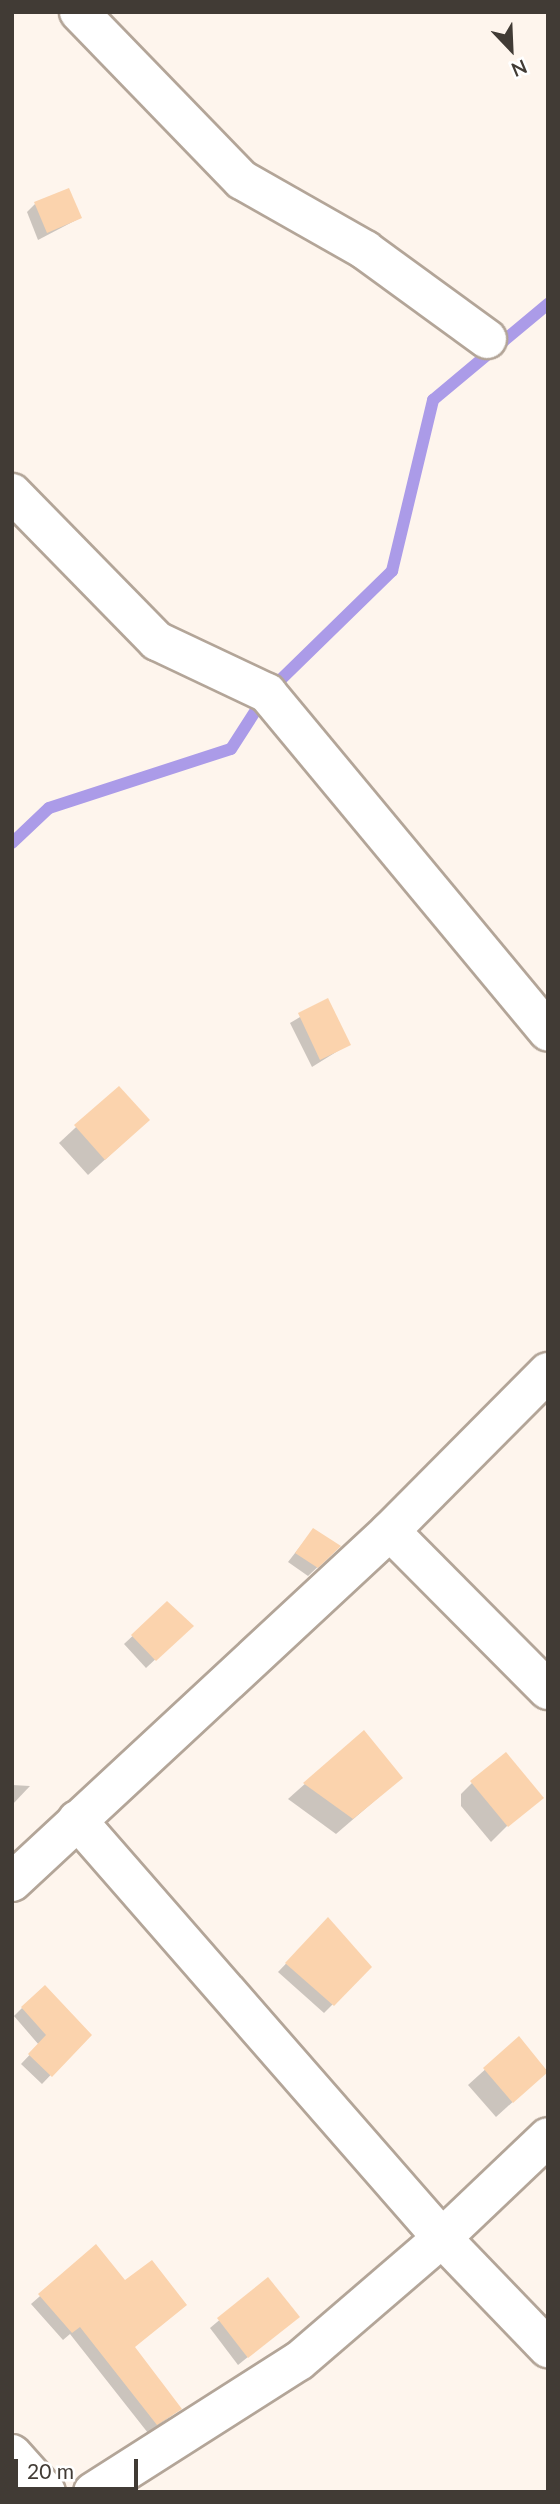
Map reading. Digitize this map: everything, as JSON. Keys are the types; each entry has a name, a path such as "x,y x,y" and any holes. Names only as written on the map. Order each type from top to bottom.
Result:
{"street":[{"path":"79,12 242,180 365,250 486,338"},
{"path":"12,493 157,641 267,693 548,1032"},
{"path":"12,1882 390,1531 548,1372"},
{"path":"390,1531 548,1690"},
{"path":"77,1820 442,2238 548,2348"},
{"path":"93,2492 299,2361 442,2238 548,2137"},
{"path":"12,2454 46,2492"}],"building":[{"path":"69,188 82,218 47,233 34,202"},
{"path":"328,998 351,1045 320,1060 298,1013"},
{"path":"119,1086 150,1120 105,1160 74,1125"},
{"path":"313,1528 341,1546 318,1568 295,1553"},
{"path":"167,1601 194,1626 156,1661 131,1635"},
{"path":"364,1730 403,1778 353,1819 303,1783"},
{"path":"506,1752 544,1798 508,1827 470,1781"},
{"path":"328,1917 372,1967 334,2006 285,1963"},
{"path":"45,1985 92,2035 52,2077 28,2054 46,2035 21,2007"},
{"path":"519,2036 548,2072 513,2103 483,2068"},
{"path":"96,2244 125,2280 152,2260 187,2305 135,2347 182,2409 157,2425 80,2327 72,2333 38,2294"},
{"path":"268,2277 300,2317 248,2358 217,2318"}],"waterway":[{"path":"12,843 49,808 231,749 267,693 392,571 433,400 548,304"}]}
